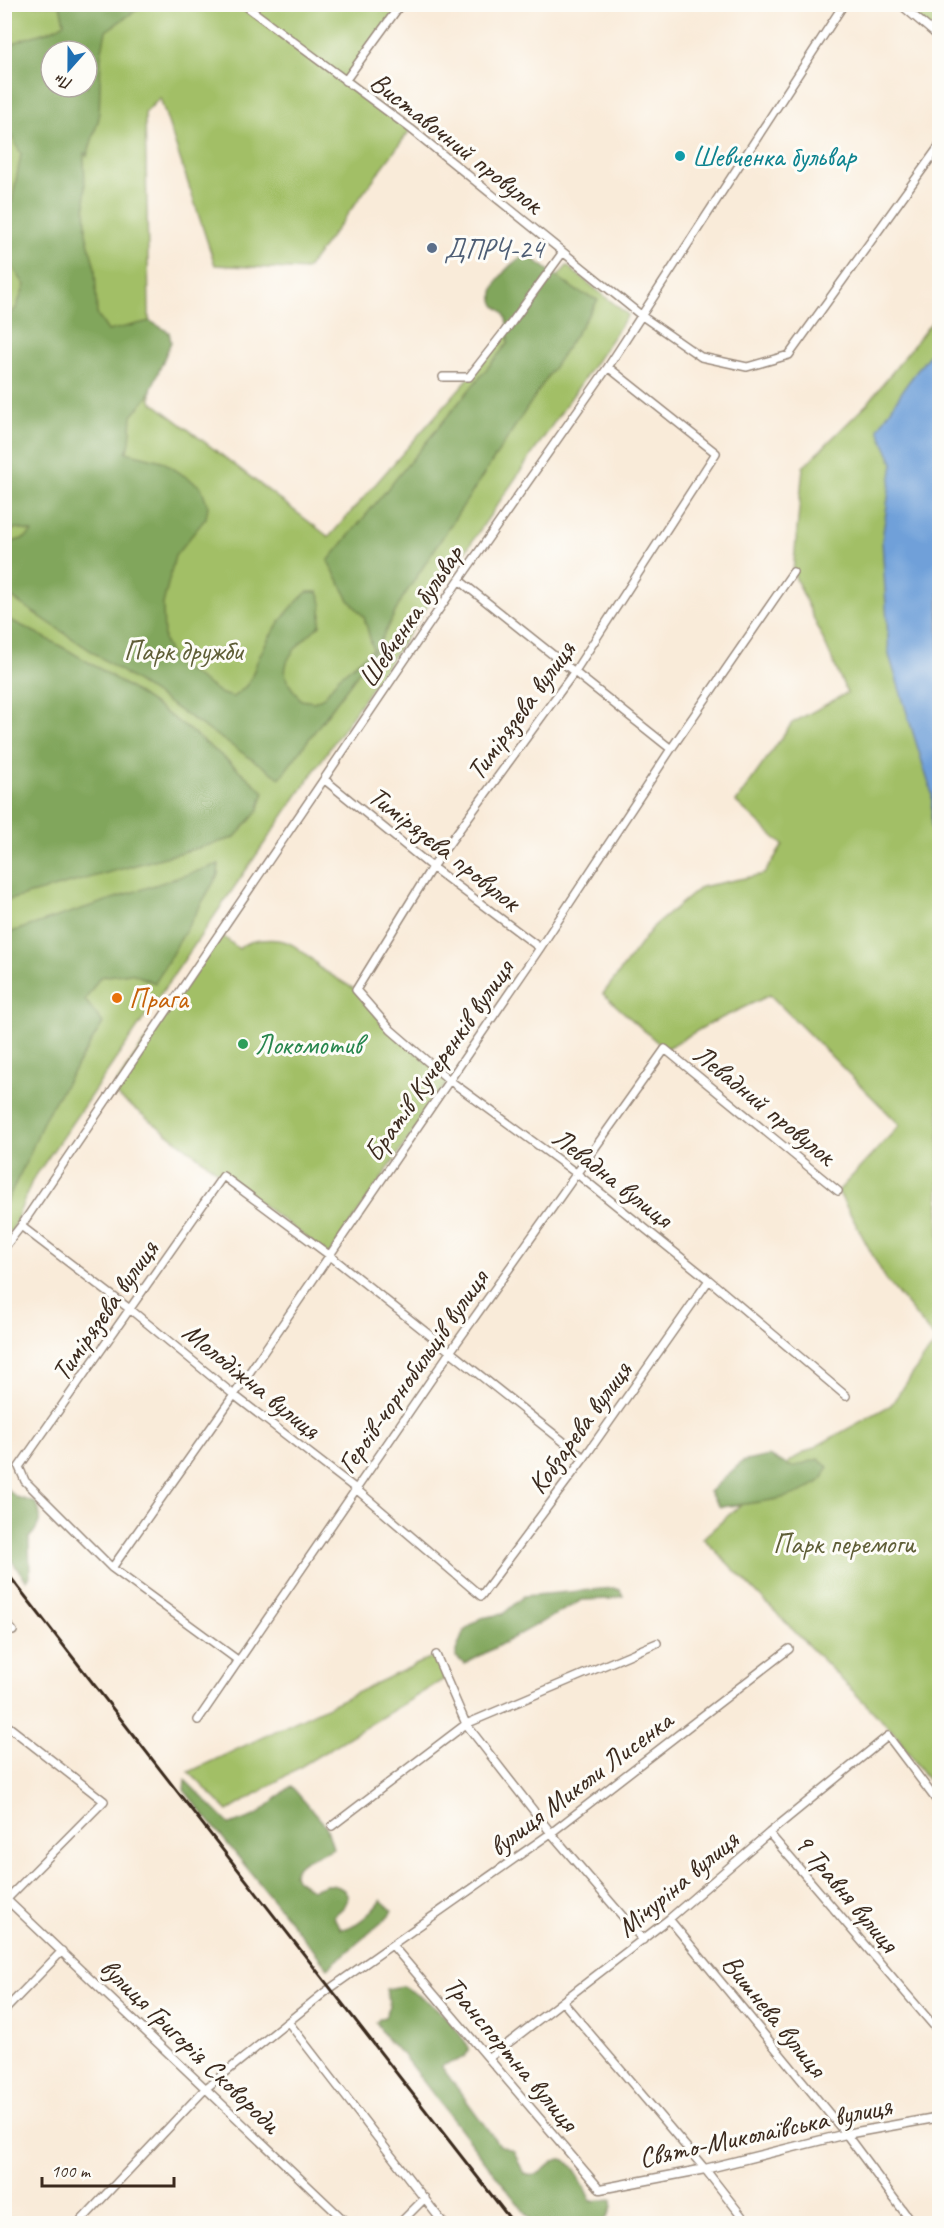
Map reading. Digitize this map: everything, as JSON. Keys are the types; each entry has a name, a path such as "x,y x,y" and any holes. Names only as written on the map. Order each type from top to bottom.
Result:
{"street":[{"name":"Виставочний провулок","path":"243,4 420,136 642,316 701,357 747,367 789,355 939,145"},
{"path":"345,81 401,4"},
{"name":"Шевченка бульвар","path":"4,1248 325,780 459,580 608,368 844,4"},
{"path":"900,4 939,38"},
{"path":"443,378 469,377 513,322 562,252"},
{"name":"Тимірязєва вулиця","path":"356,990 432,867 575,671 716,453 608,368"},
{"name":"Братів Кучеренків вулиця","path":"112,1568 234,1395 540,948 671,749 794,572"},
{"path":"459,580 671,749"},
{"name":"Тимірязєва провулок","path":"325,780 432,867 540,948"},
{"name":"Левадна вулиця","path":"356,990 392,1030 449,1080 576,1173 846,1395"},
{"name":"Героїв-чорнобильців вулиця","path":"198,1720 450,1352 665,1049"},
{"name":"Левадний провулок","path":"665,1049 838,1191"},
{"name":"Тимірязєва вулиця","path":"112,1568 25,1481 19,1467 223,1176 329,1255"},
{"name":"Молодіжна вулиця","path":"21,1226 131,1310 234,1395 356,1489 481,1596"},
{"path":"329,1255 584,1458"},
{"name":"Кобзарева вулиця","path":"481,1596 584,1458 709,1281"},
{"path":"112,1568 239,1661"},
{"path":"4,1621 13,1631"},
{"path":"332,1826 466,1724 657,1643"},
{"name":"вулиця Миколи Лисенка","path":"78,2223 205,2090 325,1992 552,1833 789,1649"},
{"path":"436,1655 466,1724 552,1833 643,1940"},
{"path":"4,1723 104,1801 6,1898"},
{"name":"Мічуріна вулиця","path":"489,2058 643,1940 888,1736 939,1805"},
{"name":"9 Травня вулиця","path":"769,1833 939,2033"},
{"name":"вулиця Григорія Сковороди","path":"6,1898 205,2090 348,2223"},
{"name":"Вишнева вулиця","path":"669,1919 846,2134 913,2223"},
{"name":"Транспортна вулиця","path":"392,1945 600,2189"},
{"path":"4,2011 62,1951"},
{"path":"563,2002 748,2223"},
{"path":"289,2023 444,2223"},
{"name":"Свято-Миколаївська вулиця","path":"600,2189 705,2169 846,2134 939,2117"},
{"path":"399,2223 425,2198"}],"green space":[{"name":"Парк дружби","path":"4,5 401,5 346,81 411,129 306,270 215,265 160,98 145,113 151,401 329,537 567,266 628,315 32,1181 12,1231 4,1230"},
{"path":"60,5 144,5 106,31 101,56 99,118 87,156 84,153 86,233 95,268 97,314 108,331 150,321 169,332 171,342 148,397 132,416 130,443 126,452 162,461 201,487 208,506 206,518 175,556 163,604 164,640 173,661 222,694 233,697 245,686 251,678 264,646 275,629 307,592 318,592 322,603 320,625 295,649 285,672 288,683 301,700 314,702 324,697 338,678 373,649 364,617 349,600 328,561 508,343 506,318 495,305 493,298 496,284 506,270 524,256 533,259 577,291 598,300 402,599 378,646 280,778 5,593 5,565 12,542 25,538 32,532 16,528 5,535 5,320 16,308 25,285 5,256 5,209 12,202 21,154 5,124 5,51 19,41 64,23"},
{"path":"900,5 939,5 939,38"},
{"path":"939,313 939,1333 934,1338 885,1278 838,1191 900,1125 770,995 709,1024 665,1049 603,994 654,926 701,887 764,874 783,845 736,802 792,723 847,693 793,572 803,467 868,403"},
{"path":"4,617 74,653 140,695 204,741 264,792 258,811 234,838 5,901"},
{"path":"219,864 218,875 155,983 131,973 100,977 85,1000 103,1023 45,1117 5,1205 5,934"},
{"path":"219,933 239,949 249,942 270,939 285,941 297,947 318,967 356,990 391,1030 449,1080 329,1255 111,1091"},
{"name":"Парк перемоги","path":"939,1341 939,1796 896,1735 703,1538 791,1460 891,1405 928,1352"},
{"path":"768,1456 792,1467 818,1459 828,1467 821,1480 800,1493 773,1500 720,1507 709,1492 742,1462"},
{"path":"5,1487 16,1497 36,1503 40,1513 38,1526 29,1538 30,1577 26,1580 5,1552"},
{"path":"613,1588 620,1590 623,1596 582,1600 465,1664 456,1657 464,1631 481,1618 503,1614 524,1596"},
{"path":"436,1655 446,1678 228,1811 189,1772"},
{"path":"185,1780 230,1825 257,1815 291,1786 326,1826 333,1848 300,1864 294,1874 296,1879 312,1890 330,1885 338,1887 347,1894 346,1903 333,1916 341,1929 358,1923 381,1900 392,1910 389,1916 328,1968 184,1790"},
{"path":"402,1986 441,2012 463,2039 469,2050 467,2054 461,2059 441,2066 499,2145 514,2151 524,2174 530,2176 541,2172 557,2159 567,2161 575,2170 591,2201 612,2199 611,2209 602,2223 533,2223 376,2023 380,2018 385,2017 390,2007 386,1989"}],"water":[{"path":"939,342 939,852 931,828 932,794 889,655 882,540 893,463 878,429 907,384"}],"railway":[{"path":"4,1569 514,2224"}],"place":[{"name":"Шевченка бульвар","path":"680,156"},
{"name":"ДПРЧ-24","path":"432,248"},
{"name":"Прага","path":"117,998"},
{"name":"Локомотив","path":"243,1044"}]}
